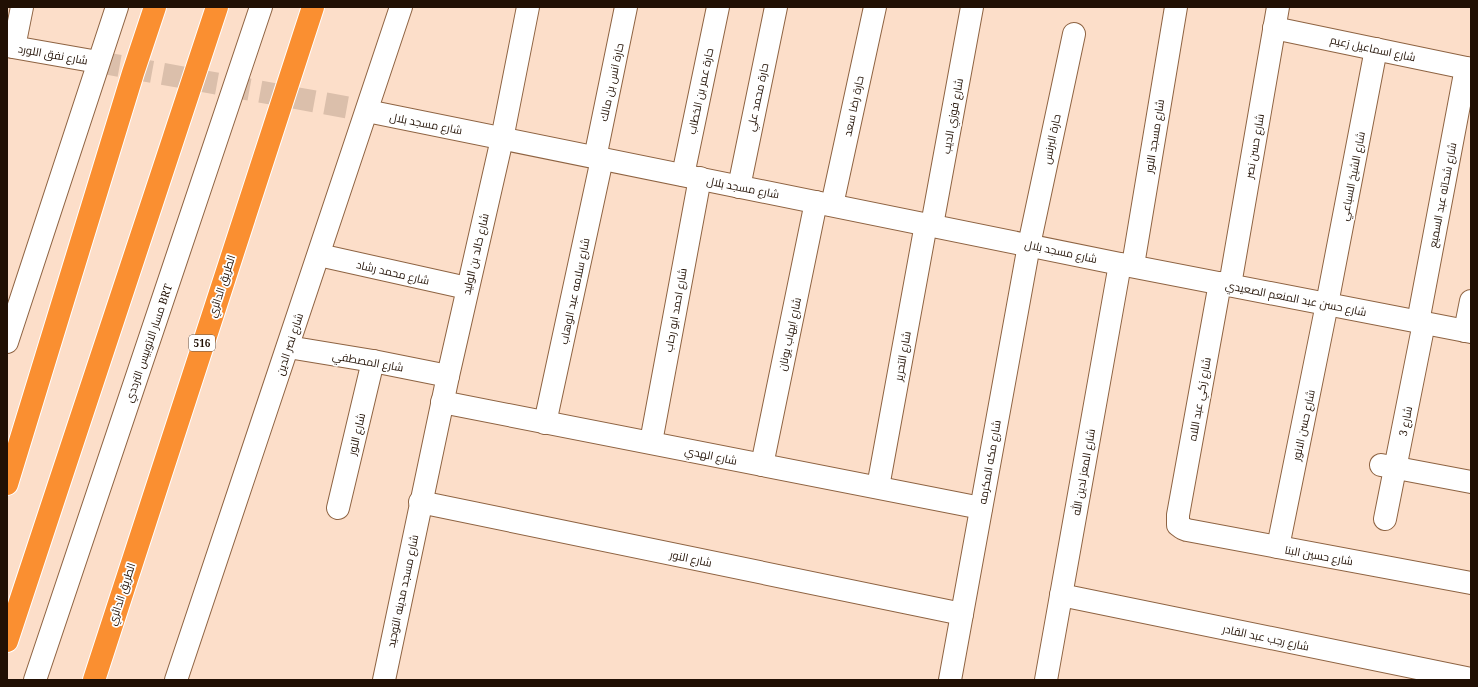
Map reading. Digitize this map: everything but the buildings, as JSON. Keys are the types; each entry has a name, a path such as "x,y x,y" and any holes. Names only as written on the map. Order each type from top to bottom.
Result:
{"highway":[{"path":"7,484 133,73 155,7"},
{"path":"7,641 217,7"},
{"name":"الطريق الدائري","path":"94,680 313,7"}],"street":[{"path":"10,47 22,7"},
{"path":"7,342 117,7"},
{"name":"مسار الاتوبيس الترددي BRT","path":"35,680 261,7"},
{"name":"شارع نصر الدين","path":"176,680 401,7"},
{"name":"شارع خالد بن الوليد","path":"420,502 467,288 502,139 528,7"},
{"name":"حارة انس بن مالك","path":"599,158 626,7"},
{"name":"حارة عمر بن الخطاب","path":"691,177 718,7"},
{"name":"حارة محمد علي","path":"738,187 776,7"},
{"name":"حارة رضا سعد","path":"824,204 875,7"},
{"name":"شارع فوزي الديب","path":"929,225 972,7"},
{"name":"شارع مسجد النور","path":"1127,264 1176,7"},
{"name":"شارع اسماعيل زعيم","path":"1276,17 1376,49 1469,69"},
{"name":"شارع حسن نصر","path":"1225,284 1276,17"},
{"name":"حارة البرنس","path":"1029,245 1074,34"},
{"name":"شارع نفق اللورد","path":"10,47 98,62"},
{"name":"شارع الشيخ السباعي","path":"1327,304 1376,49"},
{"name":"شارع شحاته عبد السميع","path":"1421,322 1469,69"},
{"name":"شارع مسجد بلال","path":"366,111 1127,264"},
{"name":"شارع سلامه عبد الوهاب","path":"545,423 599,158"},
{"name":"شارع احمد ابو رحاب","path":"651,442 691,177"},
{"name":"شارع ايهاب يونان","path":"762,465 824,204"},
{"name":"شارع التحرير","path":"878,487 929,225"},
{"name":"شارع مكه المكرمه","path":"950,680 1029,245"},
{"name":"شارع محمد رشاد","path":"319,255 467,288"},
{"name":"شارع حسن عبد المنعم الصعيدي","path":"1127,264 1468,331"},
{"name":"شارع المعز لدين الله","path":"1046,680 1061,595 1127,264"},
{"name":"شارع زكي عبد اللاه","path":"1178,515 1225,284"},
{"path":"1468,331 1471,301"},
{"name":"شارع حسن الانور","path":"1278,547 1327,304"},
{"name":"شارع 3","path":"1385,519 1388,466 1421,322"},
{"name":"شارع المصطفي","path":"288,347 373,361 448,376"},
{"name":"شارع النور","path":"338,508 373,361"},
{"name":"شارع الهدي","path":"442,402 981,508"},
{"path":"1388,466 1471,482"},
{"name":"شارع النور","path":"420,502 962,614"},
{"name":"شارع مسجد مدينه التوحيد","path":"384,680 420,502"},
{"name":"شارع حسين البنا","path":"1178,515 1178,525 1187,530 1471,582"},
{"name":"شارع رجب عبد القادر","path":"1061,595 1471,680"}],"tunnel":[{"path":"98,62 367,111"}]}
